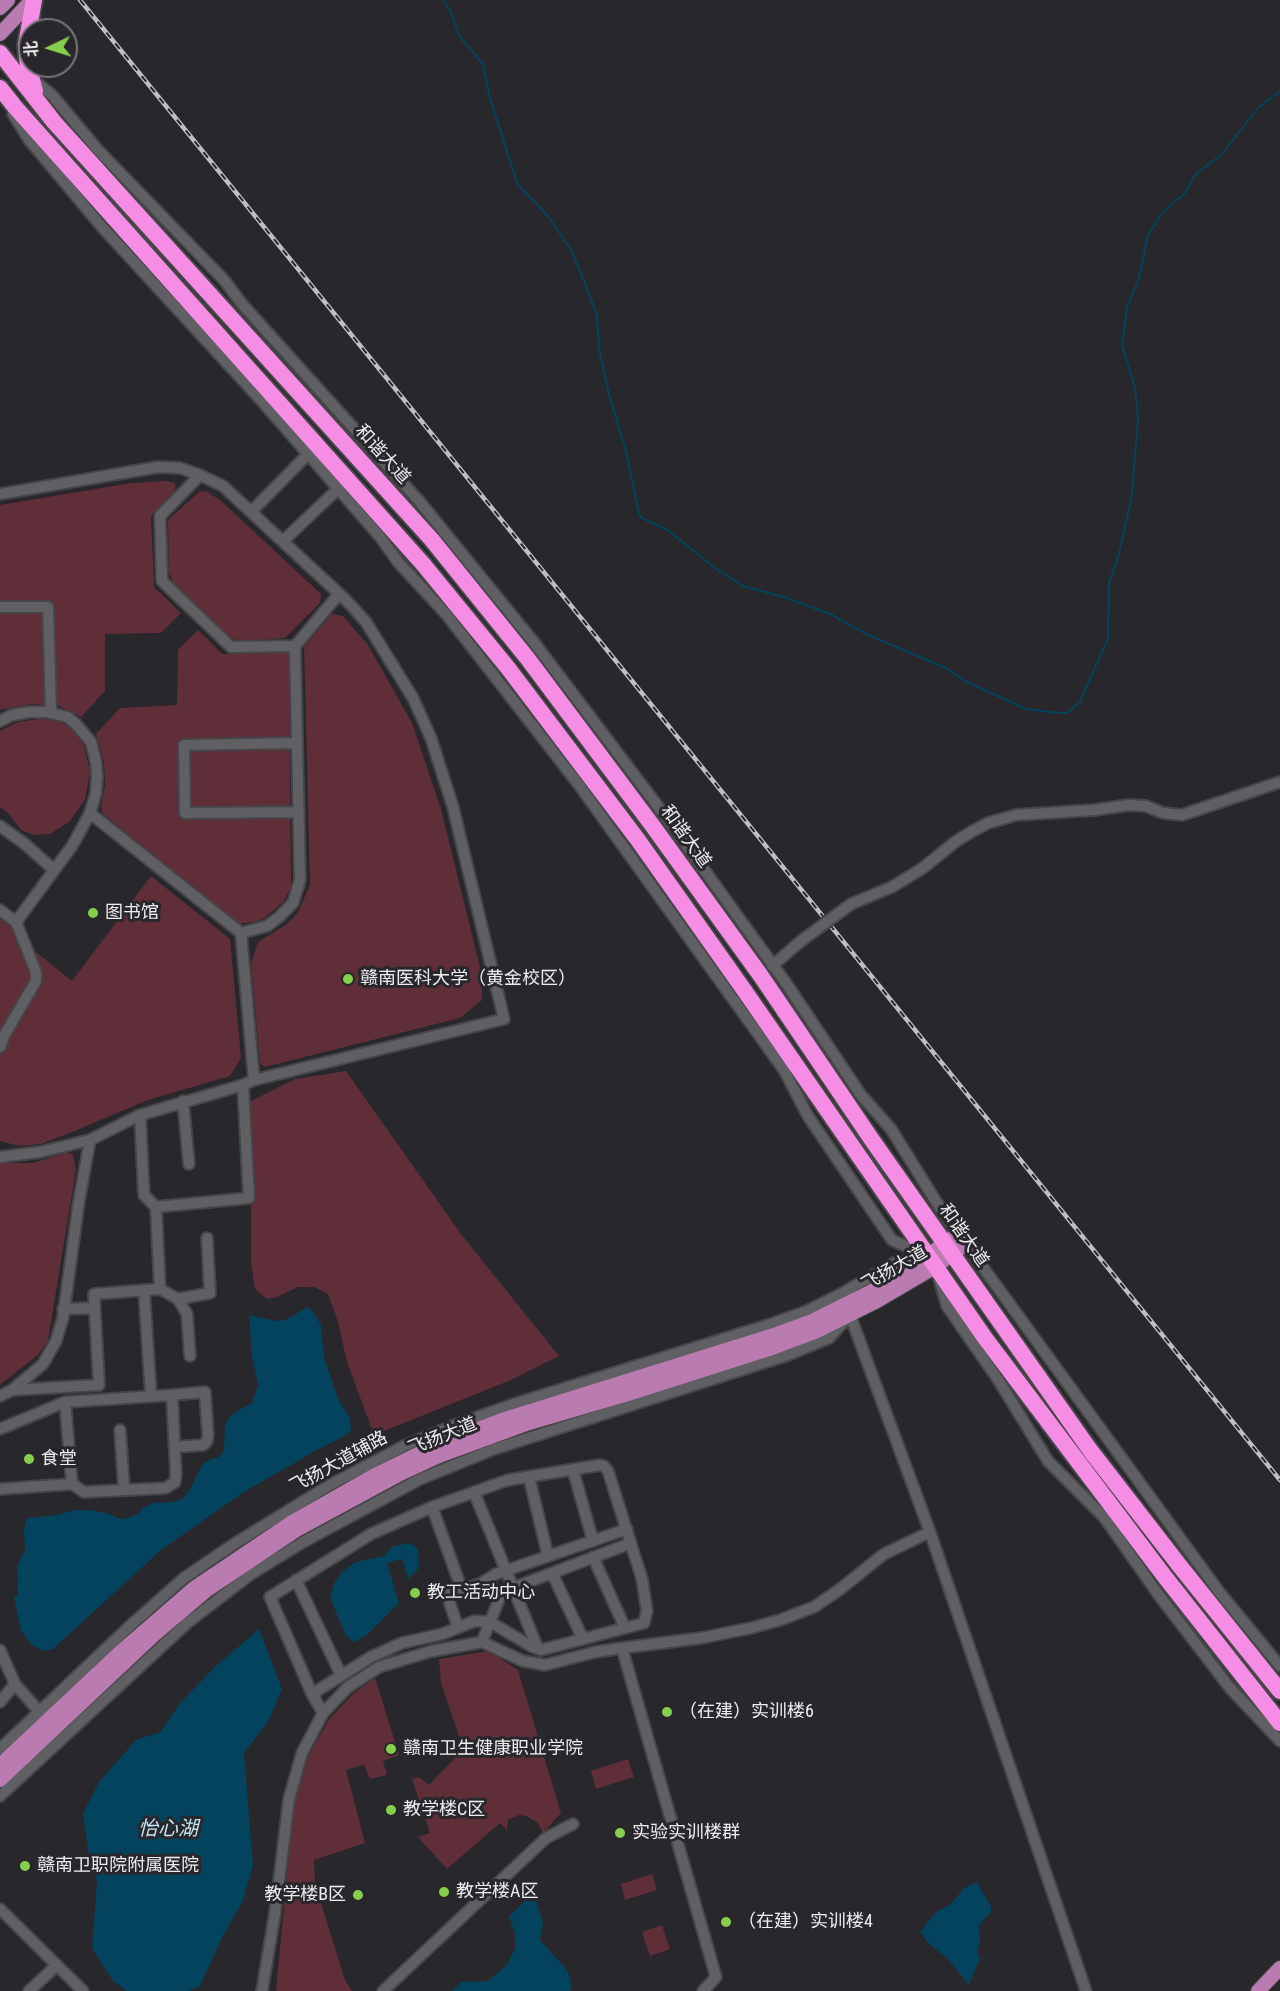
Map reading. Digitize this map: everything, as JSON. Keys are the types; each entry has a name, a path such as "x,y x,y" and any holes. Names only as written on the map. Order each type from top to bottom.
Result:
{"highway":[{"path":"30,18 33,0"},
{"name":"和谐大道","path":"0,51 54,122 432,540 528,659 652,825 956,1244 1090,1450 1280,1691"},
{"path":"31,78 37,98"},
{"path":"4,98 343,484 423,564 508,668 638,840 985,1338 1082,1470 1280,1723"}],"main road":[{"path":"0,8 8,0"},
{"path":"0,34 33,0"},
{"name":"飞扬大道","path":"0,1780 47,1720 108,1680 154,1635 207,1590 298,1529 398,1475 439,1456 529,1423 628,1394 815,1332 850,1315 956,1244"},
{"name":"飞扬大道","path":"0,1765 117,1654 194,1588 292,1522 374,1476 436,1445 502,1420 812,1321 931,1262"},
{"path":"1258,1991 1280,1968"}],"street":[{"path":"0,51 18,66"},
{"path":"32,78 52,94 98,150 225,281 242,304 420,502 536,645 786,983 861,1095 891,1129 935,1200 956,1244 1220,1593 1280,1666"},
{"path":"251,512 313,449"},
{"path":"0,494 158,467 180,468 224,486 366,622 413,698 431,738 453,807 504,1019 254,1080 140,1115 90,1140 40,1152 0,1156"},
{"path":"200,475 160,516 162,581 231,647 295,646"},
{"path":"283,541 343,484 398,562 446,614 579,785 784,1070 808,1116 892,1240 895,1252 894,1263"},
{"path":"241,933 267,926 279,917 293,903 300,880 295,646 339,594"},
{"path":"0,607 48,608 51,712"},
{"path":"0,721 12,715 29,712 51,712 67,717 91,742 96,762 96,793 90,813 72,846 16,922"},
{"path":"297,743 183,745 184,813 299,812"},
{"path":"772,966 851,904 892,887 923,868 955,842 980,828 1016,815 1094,810 1129,805 1146,806 1163,813 1182,815 1280,782"},
{"path":"90,813 241,933 254,1080"},
{"path":"0,826 25,844 54,870"},
{"path":"0,910 16,922 36,972 36,981 5,1034 0,1047"},
{"path":"156,1207 249,1198 243,1085"},
{"path":"183,1101 189,1164"},
{"path":"140,1115 144,1195 156,1207 160,1288"},
{"path":"0,1396 12,1390 44,1364 56,1341 90,1140"},
{"path":"178,1299 210,1293 207,1238"},
{"path":"892,1240 931,1262 947,1306 999,1381 1048,1461 1104,1517 1158,1594 1230,1688 1280,1741"},
{"name":"飞扬大道辅路","path":"0,1749 47,1720 131,1625 184,1578 234,1544 330,1485 404,1446 514,1404 778,1322 866,1281 894,1263 931,1262"},
{"path":"12,1390 99,1385 94,1294 160,1288 178,1299 187,1314 189,1356"},
{"path":"144,1290 151,1396"},
{"path":"63,1309 95,1308"},
{"path":"0,1796 186,1623 251,1574 345,1518 437,1472 494,1449 788,1355 830,1338 850,1315 930,1532 1086,1991"},
{"path":"0,1429 64,1402 205,1392 207,1441 204,1445 176,1447"},
{"path":"0,1490 72,1484 84,1492 166,1488 175,1482 176,1447 172,1395"},
{"path":"64,1402 72,1484"},
{"path":"514,1404 555,1404"},
{"path":"494,1449 529,1423"},
{"path":"436,1445 456,1425"},
{"path":"120,1430 124,1489"},
{"path":"312,1694 371,1657 402,1643 442,1634 475,1621 490,1622 541,1650 644,1623 647,1611 642,1579 608,1472 604,1466 508,1480 432,1506 371,1534 270,1597 312,1694 322,1713"},
{"path":"573,1470 593,1541"},
{"path":"398,1475 437,1472"},
{"path":"330,1485 374,1476"},
{"path":"529,1477 548,1556"},
{"path":"474,1491 537,1649"},
{"path":"432,1506 462,1590"},
{"path":"458,1627 447,1595 480,1584 506,1570 627,1529"},
{"path":"262,1991 275,1913 289,1799 302,1754 322,1713 348,1687 379,1667 432,1650 482,1642 523,1661 545,1665 595,1652 701,1638 751,1628 814,1607 884,1554 930,1532"},
{"path":"480,1584 502,1592 631,1543"},
{"path":"593,1557 625,1628"},
{"path":"552,1573 583,1639"},
{"path":"296,1580 341,1675"},
{"path":"186,1623 207,1590"},
{"path":"482,1642 502,1592"},
{"path":"117,1654 131,1625"},
{"path":"622,1648 716,1977 703,1991"},
{"path":"0,1650 15,1684 47,1720"},
{"path":"108,1680 142,1662"},
{"path":"0,1701 15,1684"},
{"path":"383,1991 546,1838 573,1824"},
{"path":"0,1909 83,1991"},
{"path":"28,1991 57,1965"}],"shaded area":[{"path":"166,481 175,483 175,493 151,516 154,587 181,613 161,633 105,634 105,691 81,717 59,706 30,704 0,710 0,505 132,483"},
{"path":"206,491 220,500 321,594 320,603 285,638 238,641 230,637 173,583 169,572 168,520 199,492"},
{"path":"332,614 343,616 368,645 412,723 441,809 482,975 482,1000 460,1018 265,1067 260,1063 251,963 258,942 287,924 298,912 310,885 304,646"},
{"path":"198,630 222,654 289,652 291,888 283,902 263,919 255,922 236,924 102,813 105,786 104,761 96,734 120,708 177,705 178,650"},
{"path":"54,720 68,726 77,735 84,746 90,772 85,799 70,821 50,834 34,835 21,830 9,814 0,807 0,731 18,722"},
{"path":"151,876 230,939 241,1058 230,1076 148,1100 41,1144 19,1146 0,1141 0,919 72,981"},
{"path":"346,1071 461,1234 559,1356 511,1380 374,1435 347,1362 338,1322 328,1294 314,1287 298,1287 267,1299 255,1289 251,1262 251,1101 295,1079"},
{"path":"67,1152 73,1155 76,1170 48,1340 39,1354 0,1385 0,1163 33,1163"},
{"path":"489,1651 518,1670 561,1813 543,1833 538,1823 526,1816 519,1815 508,1820 507,1830 500,1823 447,1869 418,1837 430,1833 412,1779 419,1777 429,1785 454,1759 449,1751 463,1748 441,1683 439,1659"},
{"path":"375,1678 399,1755 383,1761 387,1775 370,1779 364,1765 346,1770 365,1843 314,1860 315,1884 345,1980 352,1991 276,1991 293,1809 299,1779 311,1751 330,1718 354,1693"},
{"path":"628,1759 634,1777 596,1789 591,1771"},
{"path":"652,1874 657,1890 625,1900 621,1884"},
{"path":"662,1925 670,1949 650,1956 642,1932"}],"water":[{"path":"308,1307 321,1325 324,1358 339,1401 350,1418 351,1430 345,1436 244,1492 161,1550 53,1649 43,1651 33,1646 21,1631 14,1597 18,1596 17,1565 25,1550 24,1529 27,1518 57,1515 74,1510 90,1510 107,1513 120,1519 138,1514 143,1508 153,1503 182,1499 189,1491 202,1465 219,1457 224,1451 225,1426 228,1419 252,1403 258,1385 252,1358 249,1315 276,1321 287,1319"},
{"path":"409,1543 418,1551 418,1569 408,1579 402,1559 387,1563 399,1603 367,1635 354,1642 346,1636 330,1598 334,1583 342,1572 356,1562 384,1556 393,1546"},
{"name":"怡心湖","path":"259,1629 282,1689 269,1720 244,1753 253,1866 242,1903 223,1936 200,1986 189,1991 127,1991 113,1981 92,1948 97,1882 88,1849 83,1814 99,1782 136,1740 160,1732 180,1703 217,1665"},
{"path":"977,1882 991,1907 991,1912 979,1925 980,1941 977,1952 980,1958 969,1985 948,1959 927,1942 920,1932 936,1912 951,1904 964,1888"},
{"path":"536,1900 543,1922 540,1940 568,1971 572,1985 570,1991 452,1991 461,1982 488,1981 506,1966 515,1949 515,1934 509,1916 525,1901"}],"waterway":[{"path":"443,0 450,10 460,37 483,64 490,99 518,185 548,216 571,250 597,315 599,349 610,398 625,447 640,517 669,531 715,568 743,586 784,597 830,614 868,635 946,668 965,681 1026,709 1049,712 1067,713 1080,702 1108,638 1109,583 1118,557 1132,496 1138,417 1135,388 1122,344 1127,308 1139,278 1148,235 1163,212 1184,194 1196,174 1222,154 1258,108 1280,91"}],"railway":[{"path":"80,0 1280,1480"}],"place":[{"name":"图书馆","path":"93,913"},
{"name":"赣南医科大学（黄金校区）","path":"348,979"},
{"name":"食堂","path":"29,1459"},
{"name":"教工活动中心","path":"415,1593"},
{"name":"（在建）实训楼6","path":"667,1712"},
{"name":"赣南卫生健康职业学院","path":"391,1749"},
{"name":"教学楼C区","path":"391,1810"},
{"name":"实验实训楼群","path":"620,1833"},
{"name":"赣南卫职院附属医院","path":"25,1866"},
{"name":"教学楼A区","path":"444,1892"},
{"name":"教学楼B区","path":"358,1895"},
{"name":"（在建）实训楼4","path":"726,1922"}]}
